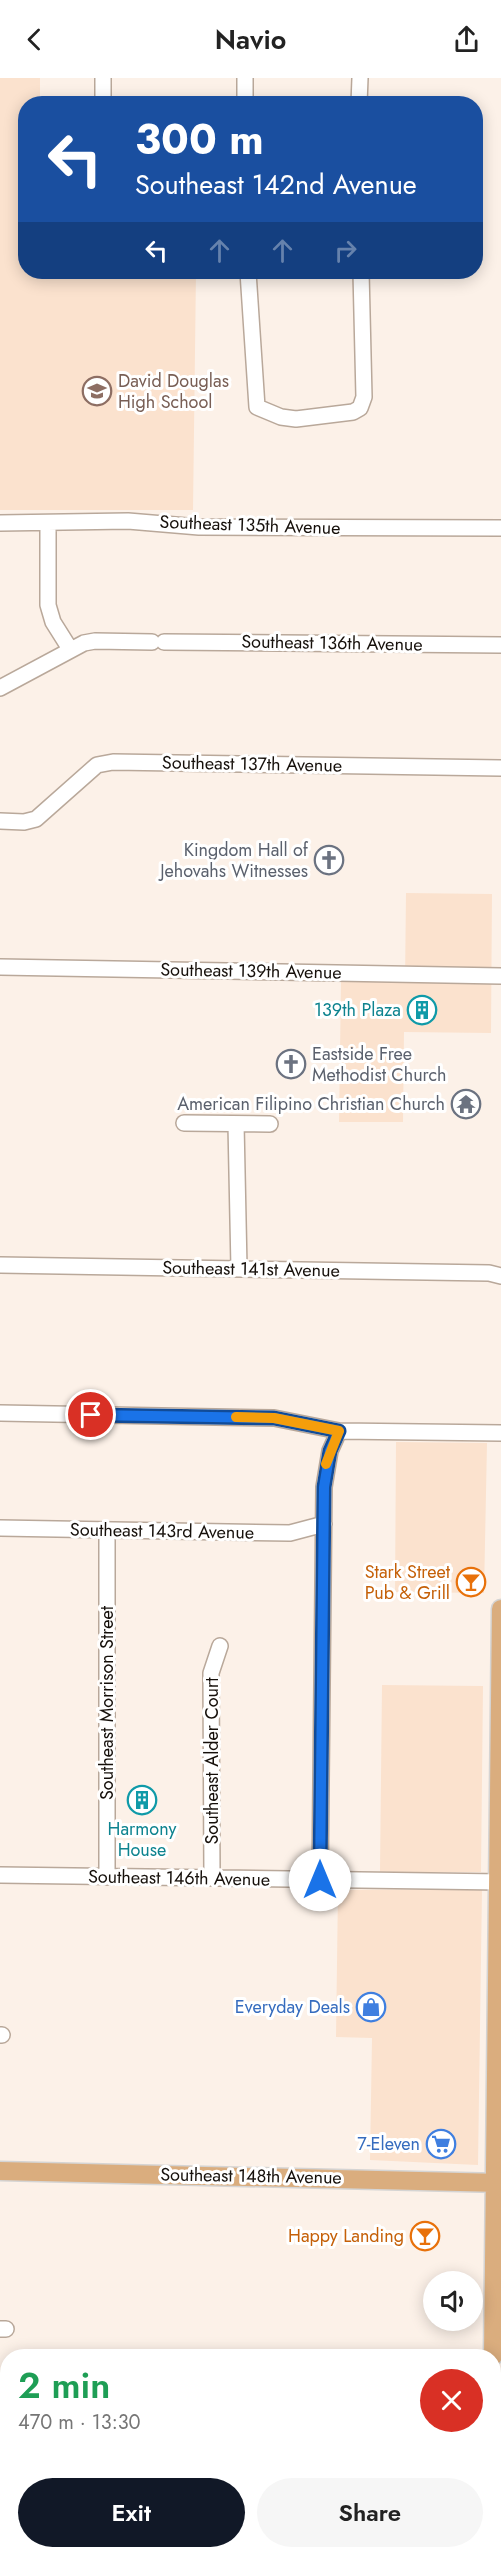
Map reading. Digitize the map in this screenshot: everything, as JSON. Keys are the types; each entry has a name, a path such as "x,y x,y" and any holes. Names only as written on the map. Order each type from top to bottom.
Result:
{"main road":[{"path":"493,2349 498,2183 501,1609"},
{"name":"Southeast 148th Avenue","path":"0,2171 498,2183"}],"street":[{"path":"103,78 103,96"},
{"path":"245,78 245,96"},
{"path":"359,96 360,78"},
{"path":"248,279 257,407 281,417 296,419 353,412 360,408 364,397 361,279"},
{"name":"Southeast 135th Avenue","path":"0,523 128,521 199,527 501,528"},
{"path":"48,524 48,605 53,622 70,649"},
{"name":"Southeast 136th Avenue","path":"0,688 70,649 94,641 501,645"},
{"name":"Southeast 137th Avenue","path":"0,821 24,822 36,819 97,765 113,762 501,768"},
{"name":"Southeast 139th Avenue","path":"0,967 501,976"},
{"path":"184,1123 270,1124"},
{"path":"236,1124 239,1268"},
{"name":"Southeast 141st Avenue","path":"0,1265 489,1273 501,1276"},
{"path":"0,1413 274,1418 339,1431 501,1433"},
{"path":"320,1880 326,1468 330,1451 339,1431"},
{"name":"Southeast 143rd Avenue","path":"0,1528 290,1533 324,1524"},
{"name":"Southeast Morrison Street","path":"106,1877 107,1530"},
{"name":"Southeast Alder Court","path":"212,1878 211,1673 220,1646"},
{"name":"Southeast 146th Avenue","path":"0,1875 500,1882"}],"shaded area":[{"name":"David Douglas High School","path":"0,78 40,78 40,96 18,96 18,279 196,279 193,510 0,510"},
{"path":"406,893 492,894 491,1033 404,1032 403,1122 339,1122 341,982 405,982"},
{"path":"396,1442 487,1443 484,1593 395,1592"},
{"path":"382,1685 483,1686 481,1872 380,1872"},
{"path":"482,1889 478,2165 370,2160 372,2038 336,2037 338,1890"}],"slow traffic":[{"path":"236,1417 274,1418 339,1431 326,1464"}],"place":[{"name":"David Douglas High School","path":"97,391"},
{"name":"Kingdom Hall of Jehovahs Witnesses","path":"329,860"},
{"name":"139th Plaza","path":"422,1010"},
{"name":"Eastside Free Methodist Church","path":"291,1064"},
{"name":"American Filipino Christian Church","path":"466,1104"},
{"name":"Stark Street Pub & Grill","path":"471,1582"},
{"name":"Harmony House","path":"142,1800"},
{"name":"Everyday Deals","path":"371,2007"},
{"name":"7-Eleven","path":"441,2144"},
{"name":"Happy Landing","path":"425,2236"}],"route":[{"path":"91,1415 274,1418 339,1431 330,1451 324,1487 320,1880"}]}
